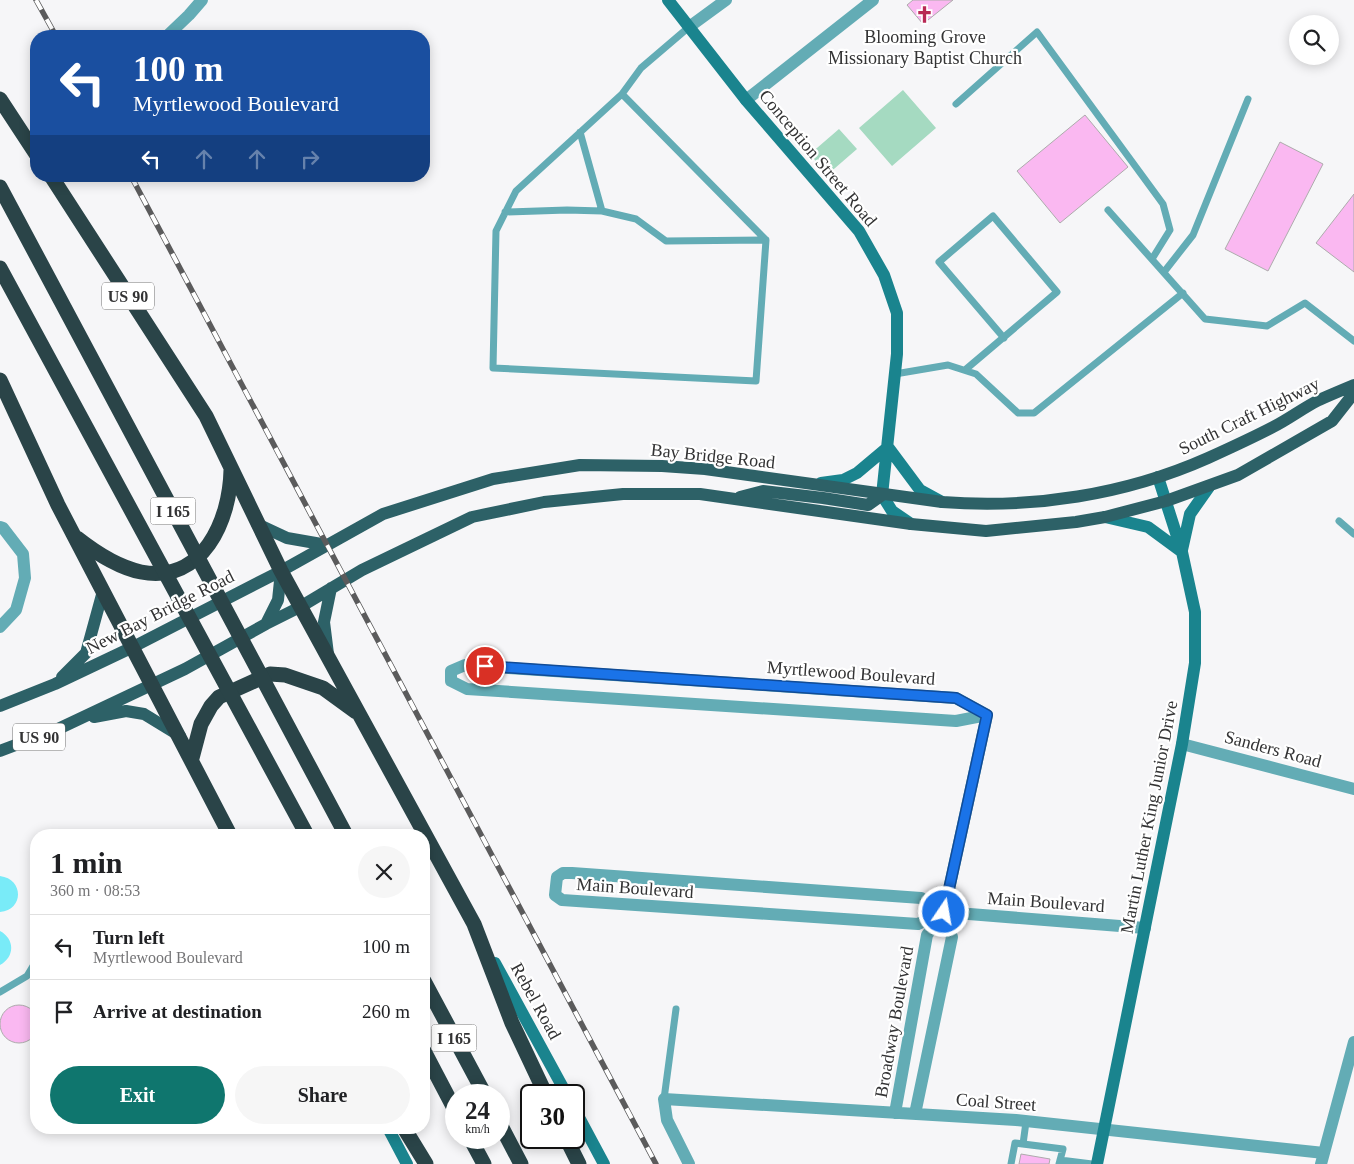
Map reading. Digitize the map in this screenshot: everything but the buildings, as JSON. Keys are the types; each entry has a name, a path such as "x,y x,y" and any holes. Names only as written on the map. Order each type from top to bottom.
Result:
{"highway":[{"path":"0,99 30,145"},
{"name":"US 90","path":"55,182 206,416 257,524 300,607"},
{"name":"I 165","path":"0,187 343,829"},
{"name":"I 165","path":"0,268 304,829"},
{"path":"0,380 58,505 192,758 227,829"},
{"path":"74,536 108,559 141,572 157,573 178,569 191,563 202,552 218,530 229,496 231,467"},
{"path":"300,607 422,829"},
{"path":"192,758 201,724 211,706 219,697 270,674 285,675 324,688 359,714"},
{"path":"430,844 474,924 512,1023 541,1084"},
{"name":"I 165","path":"430,992 479,1084"},
{"name":"I 165","path":"430,1062 445,1091"},
{"path":"408,1134 426,1164"},
{"path":"510,1143 521,1164"},
{"path":"476,1149 484,1164"},
{"path":"572,1149 579,1164"}],"main road":[{"name":"South Craft Highway","path":"1158,477 1207,458 1275,426 1318,400 1354,386"},
{"name":"South Craft Highway","path":"1166,501 1238,475 1332,422 1354,393"},
{"name":"Bay Bridge Road","path":"281,571 383,514 493,479 580,465 662,466 705,469 942,502 970,504 1041,501 1108,491 1158,477"},
{"path":"733,499 763,492 868,505 882,494"},
{"path":"300,607 362,570 472,518 544,502 624,494 700,494 911,524 986,531 1076,522 1105,517 1166,501"},
{"path":"257,524 286,538 327,545"},
{"path":"266,624 278,600 281,571"},
{"name":"New Bay Bridge Road","path":"55,684 133,647 281,571"},
{"path":"328,658 324,622 331,588"},
{"name":"US 90","path":"0,706 55,684 86,653 103,591"},
{"name":"US 90","path":"0,751 58,729 185,669 300,607"},
{"path":"77,720 126,711 135,712 144,714 180,736"}],"street":[{"path":"173,30 202,0"},
{"name":"Conception Street Road","path":"668,0 746,100 859,231 884,275 897,314 897,354 882,494"},
{"path":"690,27 726,0"},
{"path":"746,100 874,0"},
{"path":"811,484 843,480 857,473 888,447 920,490 942,502"},
{"name":"Martin Luther King Junior Drive","path":"1097,1164 1182,744 1195,663 1195,612 1182,552 1158,477"},
{"path":"1105,517 1148,527 1182,552 1190,514 1209,487"},
{"path":"882,494 892,511 911,524"},
{"path":"0,627 16,610 25,578 23,554 2,527"},
{"name":"Myrtlewood Boulevard","path":"465,665 956,698 987,715 956,721 467,689 451,681 451,671 465,665"},
{"name":"Broadway Boulevard","path":"895,1113 928,935 944,912 987,715"},
{"name":"Sanders Road","path":"1182,744 1354,789"},
{"name":"Main Boulevard","path":"944,912 918,924 562,900 555,895 557,877 563,872 921,898 944,912 1145,928"},
{"name":"Broadway Boulevard","path":"915,1114 952,937 944,912"},
{"name":"Rebel Road","path":"474,924 561,1084"},
{"path":"1322,1159 1354,1042"},
{"path":"664,1099 667,1120 689,1164"},
{"name":"Coal Street","path":"664,1099 1026,1122 1322,1159"},
{"path":"585,1129 604,1164"},
{"path":"391,1134 407,1164"}],"lane":[{"path":"622,94 766,240 756,381 493,368 496,231 516,191 622,94 641,68 690,27"},
{"path":"956,104 1037,32 1163,204 1170,230 1152,259"},
{"path":"1164,272 1193,235 1248,99"},
{"path":"580,132 602,211"},
{"path":"1108,210 1205,318 1267,326 1305,303 1354,341"},
{"path":"505,212 602,211 636,219 666,241 766,240"},
{"path":"965,370 1004,338 1057,292 993,216 939,262 1004,338"},
{"path":"895,374 948,365 976,374 1018,413 1034,413 1183,293"},
{"path":"1340,521 1354,534"},
{"path":"0,992 27,976 30,971"},
{"path":"664,1099 676,1009"},
{"path":"1023,1144 1026,1122"},
{"path":"1012,1164 1015,1142 1063,1149 1060,1162 1092,1164"}],"green space":[{"path":"903,90 936,128 892,166 859,128"},
{"path":"839,129 857,149 827,175 810,154"}],"water":[{"path":"0,876 8,878 13,883 17,888 18,894 17,901 13,906 8,910 0,912"},
{"path":"0,931 5,934 11,943 11,953 5,962 0,965"}],"railway":[{"path":"36,0 53,30"},
{"path":"134,182 656,1164"}],"place":[{"name":"Blooming Grove Missionary Baptist Church","path":"925,14"}],"route":[{"path":"485,666 956,698 987,715 944,912"}]}
